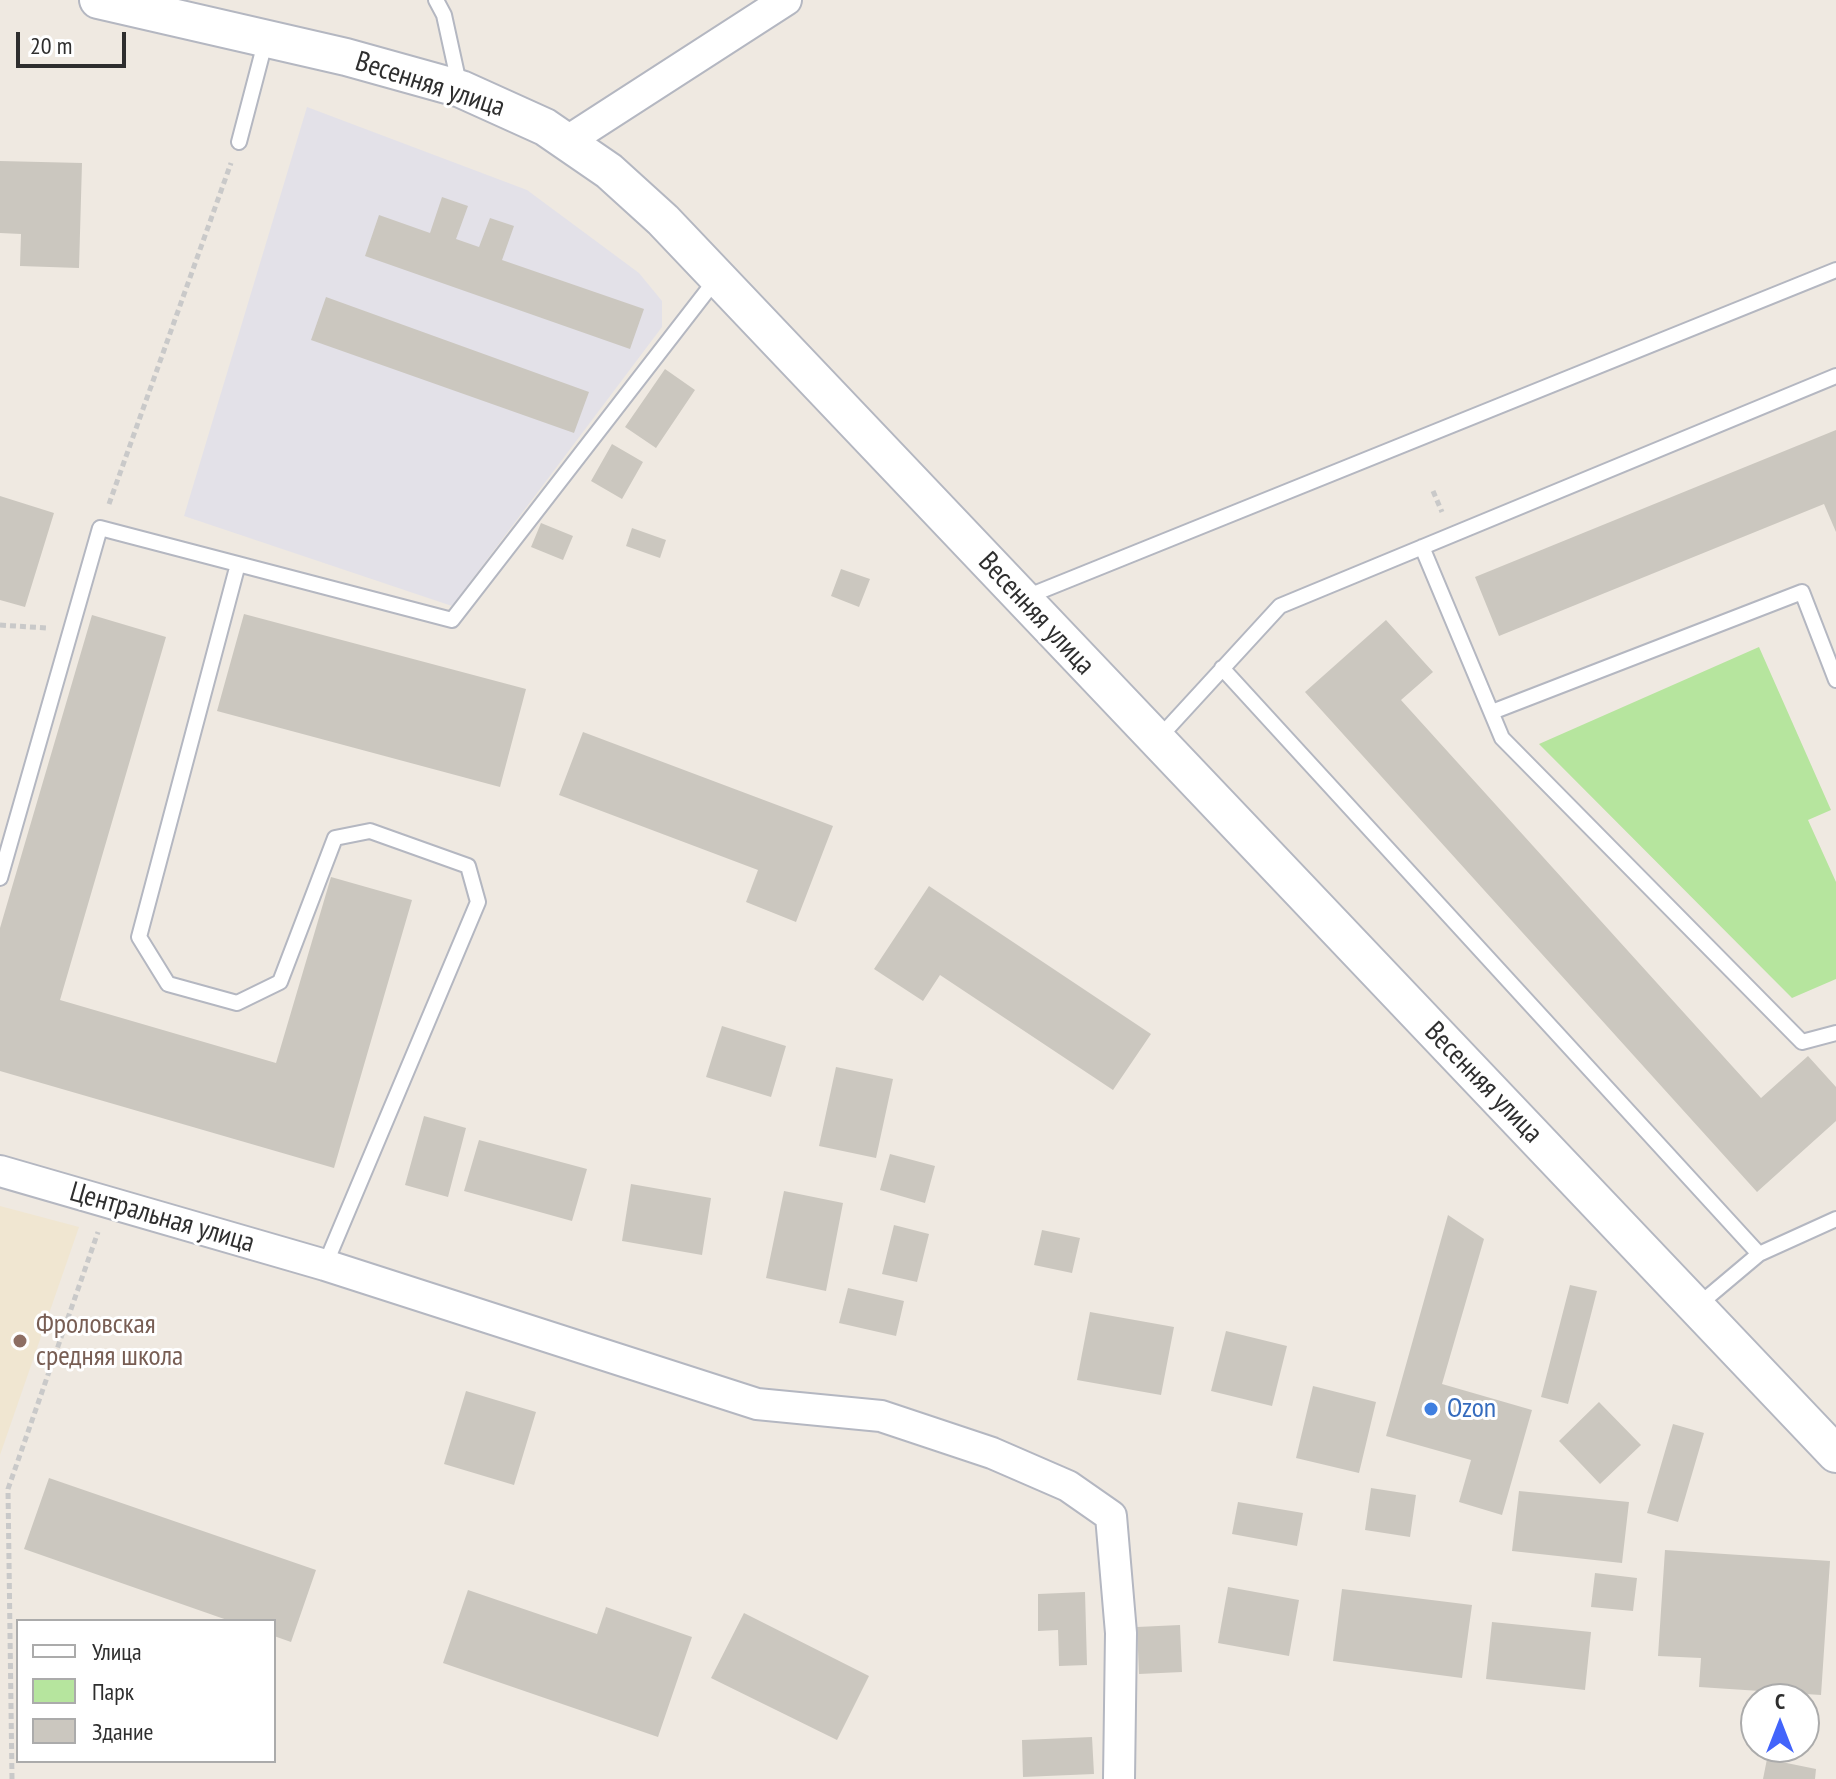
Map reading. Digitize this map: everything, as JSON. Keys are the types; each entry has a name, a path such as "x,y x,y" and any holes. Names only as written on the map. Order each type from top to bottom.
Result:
{"street":[{"name":"Весенняя улица","path":"98,0 346,57 461,89 545,127 620,181 663,220 1836,1454"},
{"path":"566,142 786,0"},
{"name":"Центральная улица","path":"0,1171 325,1265 757,1404 881,1416 992,1453 1068,1486 1111,1516 1121,1633 1119,1779"}],"lane":[{"path":"436,0 444,15 461,89"},
{"path":"239,142 266,39"},
{"path":"1022,599 1836,270"},
{"path":"0,878 100,528 452,620 717,277"},
{"path":"1156,741 1280,606 1836,376"},
{"path":"1422,547 1502,738 1802,1042 1836,1033"},
{"path":"238,564 139,937 168,984 237,1003 280,982 335,838 370,831 468,866 478,902 325,1265"},
{"path":"1492,712 1802,592 1836,680"},
{"path":"1222,668 1759,1254"},
{"path":"1696,1307 1759,1254 1836,1219"}],"path":[{"path":"100,528 239,142"},
{"path":"0,625 71,630"},
{"path":"12,1779 8,1489 109,1203"}],"shaded area":[{"path":"307,107 527,190 639,273 662,301 662,327 452,606 184,516"},
{"name":"Фроловская средняя школа","path":"0,1206 79,1227 0,1455"}],"green space":[{"path":"1759,647 1831,810 1808,820 1836,882 1836,979 1792,998 1539,744"}],"building":[{"path":"0,161 82,163 79,268 20,266 21,234 0,233"},
{"path":"442,197 468,206 456,239 479,247 490,218 514,226 502,260 644,309 630,349 365,256 379,215 430,233"},
{"path":"326,297 589,392 574,433 311,340"},
{"path":"665,369 695,390 656,448 625,427"},
{"path":"1836,430 1836,532 1824,504 1499,636 1475,577"},
{"path":"612,444 643,462 622,499 591,481"},
{"path":"0,496 54,513 25,607 0,600"},
{"path":"541,523 573,536 563,560 531,547"},
{"path":"632,528 666,540 660,558 626,546"},
{"path":"841,569 870,579 859,607 831,596"},
{"path":"244,614 526,689 500,787 217,711"},
{"path":"92,615 166,637 60,1000 276,1063 331,877 412,900 334,1168 0,1071 0,928"},
{"path":"1386,620 1433,672 1401,700 1761,1098 1808,1056 1836,1087 1836,1121 1757,1192 1305,692"},
{"path":"583,732 833,826 796,922 746,902 758,870 559,795"},
{"path":"929,886 1151,1034 1113,1090 940,975 923,1001 874,969"},
{"path":"722,1026 786,1046 771,1097 706,1077"},
{"path":"836,1067 893,1079 876,1158 819,1146"},
{"path":"424,1116 466,1128 448,1197 405,1185"},
{"path":"479,1140 587,1169 572,1221 464,1191"},
{"path":"890,1154 935,1166 925,1203 880,1190"},
{"path":"631,1184 711,1198 702,1255 622,1241"},
{"path":"784,1191 843,1203 826,1291 766,1278"},
{"path":"1448,1215 1484,1239 1442,1384 1532,1410 1502,1515 1459,1502 1471,1460 1386,1436"},
{"path":"894,1225 929,1234 917,1282 882,1274"},
{"path":"1042,1230 1080,1238 1072,1273 1034,1265"},
{"path":"1570,1285 1597,1291 1568,1404 1541,1397"},
{"path":"848,1288 904,1301 896,1336 839,1323"},
{"path":"1090,1312 1174,1327 1161,1395 1077,1380"},
{"path":"1226,1331 1287,1346 1272,1406 1211,1391"},
{"path":"1313,1386 1376,1402 1359,1473 1296,1458"},
{"path":"466,1391 536,1412 514,1485 444,1464"},
{"path":"1599,1402 1641,1445 1600,1484 1559,1441"},
{"path":"1673,1424 1704,1433 1678,1522 1647,1513"},
{"path":"49,1478 316,1570 291,1642 276,1637 276,1619 224,1619 24,1549"},
{"path":"1371,1488 1416,1495 1410,1537 1365,1530"},
{"path":"1519,1491 1629,1502 1622,1563 1512,1551"},
{"path":"1238,1502 1303,1513 1297,1546 1232,1534"},
{"path":"1665,1550 1830,1561 1821,1695 1820,1683 1740,1683 1740,1690 1699,1687 1701,1658 1658,1656"},
{"path":"1595,1573 1637,1578 1633,1611 1591,1607"},
{"path":"1228,1587 1299,1600 1289,1656 1218,1643"},
{"path":"1342,1589 1472,1605 1462,1678 1333,1661"},
{"path":"468,1590 597,1634 606,1607 692,1637 658,1737 443,1663"},
{"path":"1085,1592 1087,1665 1059,1666 1058,1630 1038,1631 1038,1594"},
{"path":"744,1613 869,1676 837,1740 711,1678"},
{"path":"1492,1622 1591,1632 1585,1690 1486,1679"},
{"path":"1180,1625 1182,1672 1139,1674 1137,1627"},
{"path":"1092,1737 1094,1774 1023,1777 1022,1740"},
{"path":"1766,1763 1787,1763 1816,1769 1815,1779 1763,1779"}],"place":[{"name":"Фроловская средняя школа","path":"20,1341"},
{"name":"Ozon","path":"1431,1409"}]}
